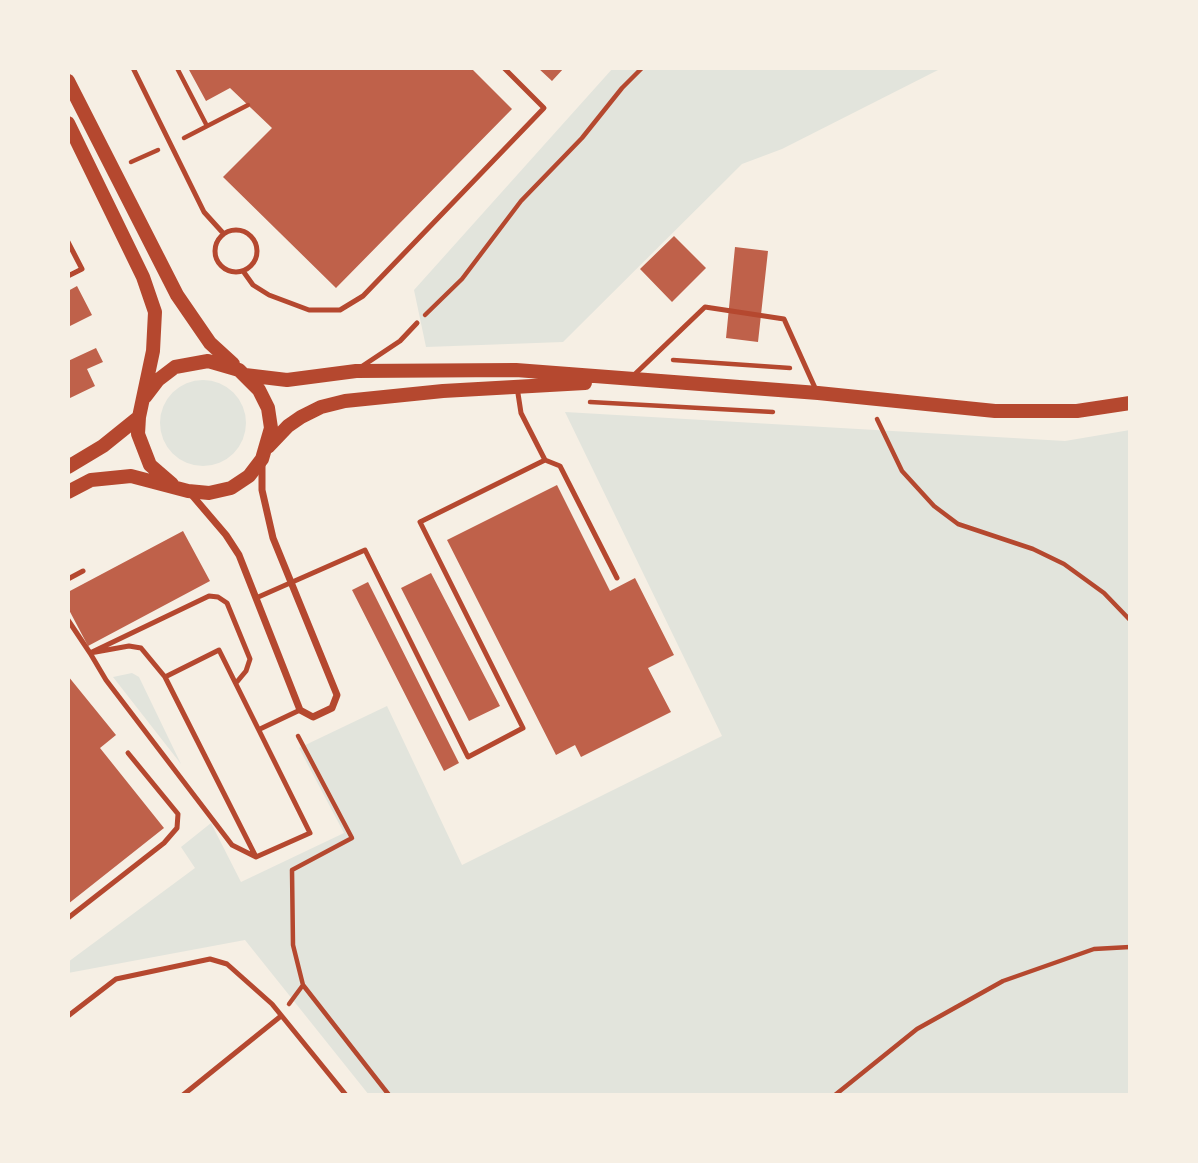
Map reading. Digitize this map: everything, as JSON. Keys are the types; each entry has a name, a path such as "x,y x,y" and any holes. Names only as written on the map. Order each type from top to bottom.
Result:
{"main road":[{"path":"68,81 177,295 210,343 259,390 268,408 271,428 265,453"},
{"path":"68,123 143,277 155,313 153,351 139,417 142,450 156,471 182,489"},
{"path":"145,397 158,380 176,367 208,361 242,373 310,379 356,371 516,370 818,393 995,411 1077,411 1130,402"},
{"path":"68,492 91,480 131,476 209,493 231,488 249,476 288,426 321,407 345,401 443,390 629,379"},
{"path":"68,467 103,446 139,417"}],"street":[{"path":"182,489 226,534 239,555 300,710 313,718 332,708 337,695 273,538 262,490 265,453"}],"lane":[{"path":"133,68 204,212 223,233"},
{"path":"243,271 253,285 288,303 309,310 325,311 349,306 363,296 544,108 504,68"},
{"path":"238,229 255,241 257,255 249,268 229,271 217,262 214,248 223,233 238,229"},
{"path":"68,242 82,269 68,276"},
{"path":"629,379 705,307 784,319 818,393"},
{"path":"356,371 400,341 417,323"},
{"path":"517,387 521,413 545,460 560,466 617,578"},
{"path":"256,598 365,550 468,757 523,728 419,522 545,460"},
{"path":"68,579 83,571"},
{"path":"90,653 209,596 218,597 227,603 250,659 247,671 236,683"},
{"path":"68,620 106,680 232,845 256,857"},
{"path":"90,653 129,646 141,648 165,677 256,857"},
{"path":"165,677 219,650 260,729 310,833 256,857"},
{"path":"260,729 300,710"},
{"path":"68,918 164,843 177,828 178,814 128,753"},
{"path":"68,1016 116,979 210,959 227,964 281,1016 346,1095"},
{"path":"183,1095 281,1016"}],"path":[{"path":"177,68 207,126"},
{"path":"417,323 462,279 521,201 582,138 622,88 642,68"},
{"path":"184,138 248,105"},
{"path":"133,161 162,148"},
{"path":"867,399 902,471 934,506 958,524 1033,549 1064,564 1104,593 1130,621"},
{"path":"298,736 352,838 292,870 293,945 303,985 389,1095"},
{"path":"835,1095 917,1029 1003,981 1094,949 1130,947"},
{"path":"281,1016 303,985"}],"shaded area":[{"path":"613,68 942,68 782,149 742,164 563,342 426,347 414,290"},
{"path":"195,380 211,380 234,392 243,406 246,423 243,440 234,454 211,466 195,466 179,459 167,447 160,431 160,415 167,399 179,387"},
{"path":"565,412 1065,441 1130,430 1130,1095 369,1095 245,940 68,973 68,962 195,868 181,847 211,823 241,882 344,833 299,748 387,706 462,865 722,736"},
{"path":"132,673 139,677 181,764 113,677"}],"building":[{"path":"188,68 471,68 512,109 336,288 223,177 272,128 230,88 206,101"},
{"path":"538,68 564,68 552,81"},
{"path":"674,236 706,268 672,302 640,269"},
{"path":"735,247 768,251 758,342 726,338"},
{"path":"77,286 92,315 68,327 68,291"},
{"path":"96,348 103,362 87,369 95,386 68,399 68,361"},
{"path":"557,485 610,591 635,578 674,655 648,668 671,712 581,757 575,745 556,755 447,540"},
{"path":"183,531 210,581 88,646 68,608 68,592"},
{"path":"431,573 500,706 469,721 401,588"},
{"path":"368,582 459,763 444,771 352,590"},
{"path":"68,676 116,735 100,748 164,828 68,904"}]}
